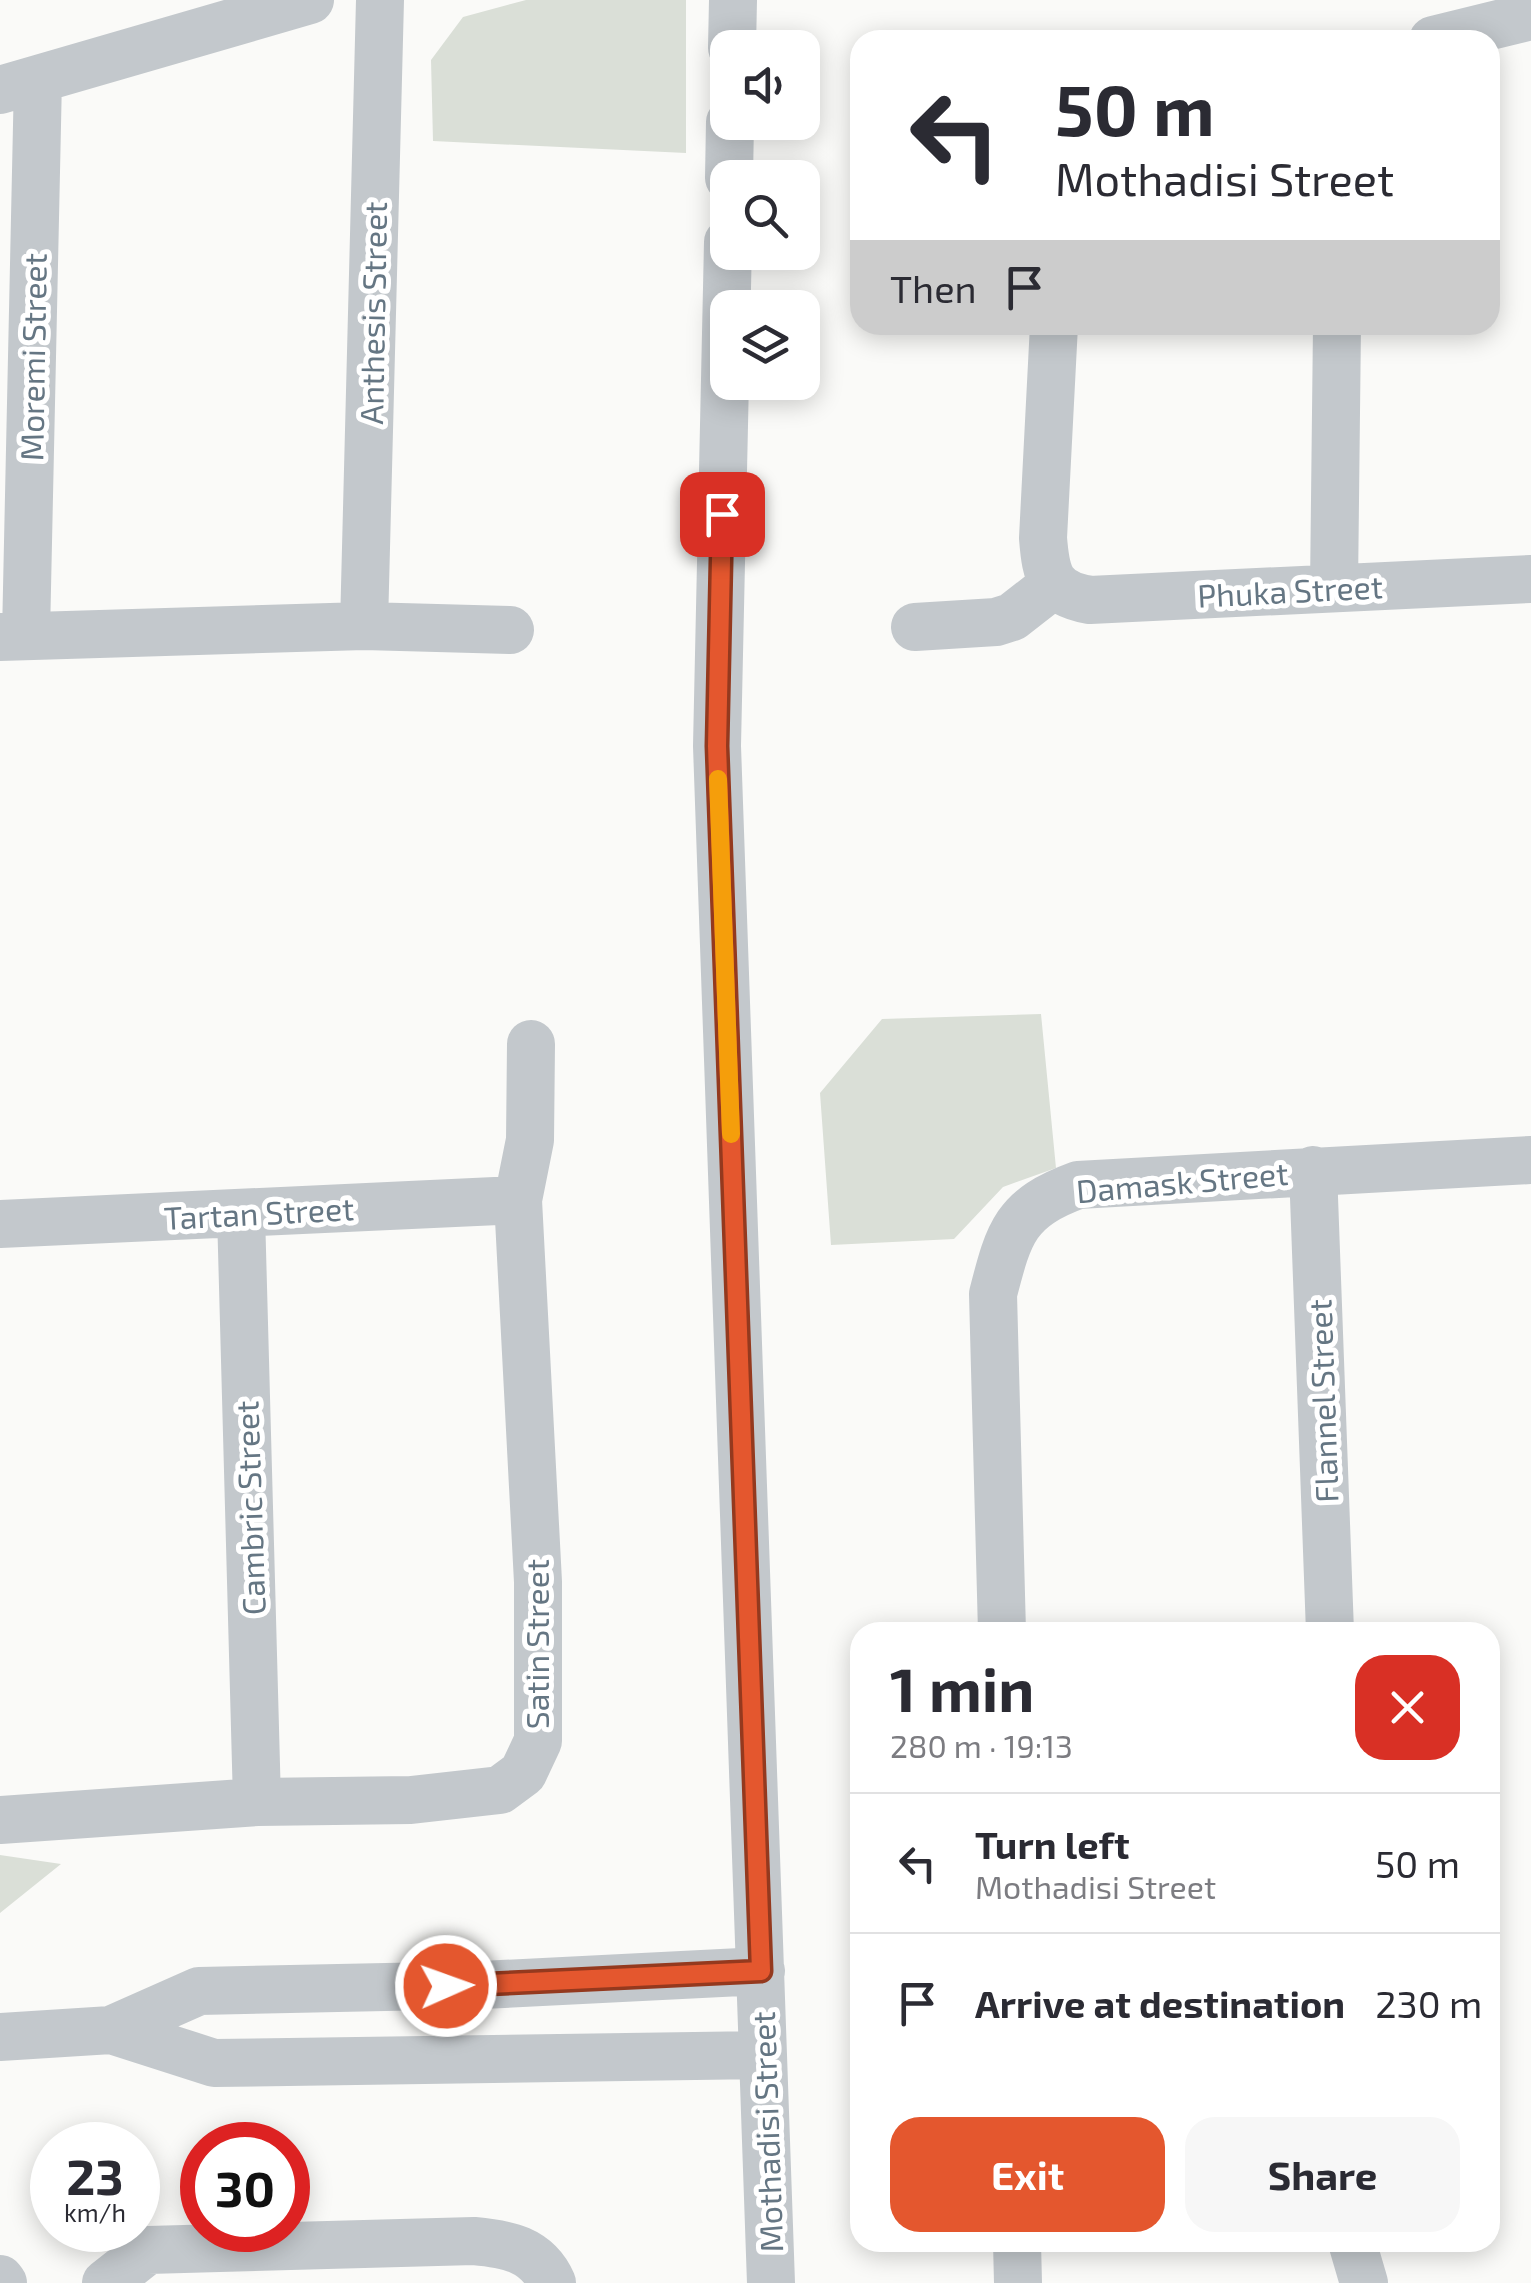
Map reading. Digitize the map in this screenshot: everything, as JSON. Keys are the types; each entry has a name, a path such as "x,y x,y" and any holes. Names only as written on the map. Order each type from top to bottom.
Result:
{"street":[{"path":"19,85 310,0"},
{"name":"Anthesis Street","path":"364,626 380,0"},
{"path":"732,30 733,0"},
{"path":"1474,30 1531,16"},
{"name":"Moremi Street","path":"13,636 19,85"},
{"name":"Mothadisi Street","path":"727,270 717,746 772,2283"},
{"path":"916,627 996,622 1012,617 1053,584 1042,538 1053,335"},
{"path":"1334,588 1337,335"},
{"name":"Phuka Street","path":"1053,584 1070,596 1090,600 1531,579"},
{"path":"13,636 364,626 510,630"},
{"name":"Satin Street","path":"0,1820 256,1802 411,1800 500,1790 523,1772 538,1741 538,1582 518,1200 530,1140 531,1044"},
{"name":"Damask Street","path":"1002,1622 993,1294 1005,1247 1022,1218 1044,1197 1078,1185 1531,1160"},
{"name":"Flannel Street","path":"1314,1170 1330,1622"},
{"name":"Tartan Street","path":"0,1224 518,1200"},
{"name":"Cambric Street","path":"241,1213 256,1802"},
{"path":"0,2037 111,2030 199,1992 482,1985 761,1971"},
{"path":"111,2030 214,2063 763,2055"},
{"path":"106,2283 148,2250 474,2241 514,2244 546,2268 552,2283"},
{"path":"1017,2252 1018,2283"},
{"path":"1355,2252 1364,2283"}],"shaded area":[{"path":"526,0 686,0 686,153 433,141 431,60 463,17"},
{"path":"1041,1014 1056,1168 1003,1187 954,1239 831,1245 820,1093 882,1019"},
{"path":"0,1855 61,1864 0,1913"}],"slow traffic":[{"path":"718,779 731,1134"}],"route":[{"path":"446,1986 761,1971 717,746 722,514"}]}
